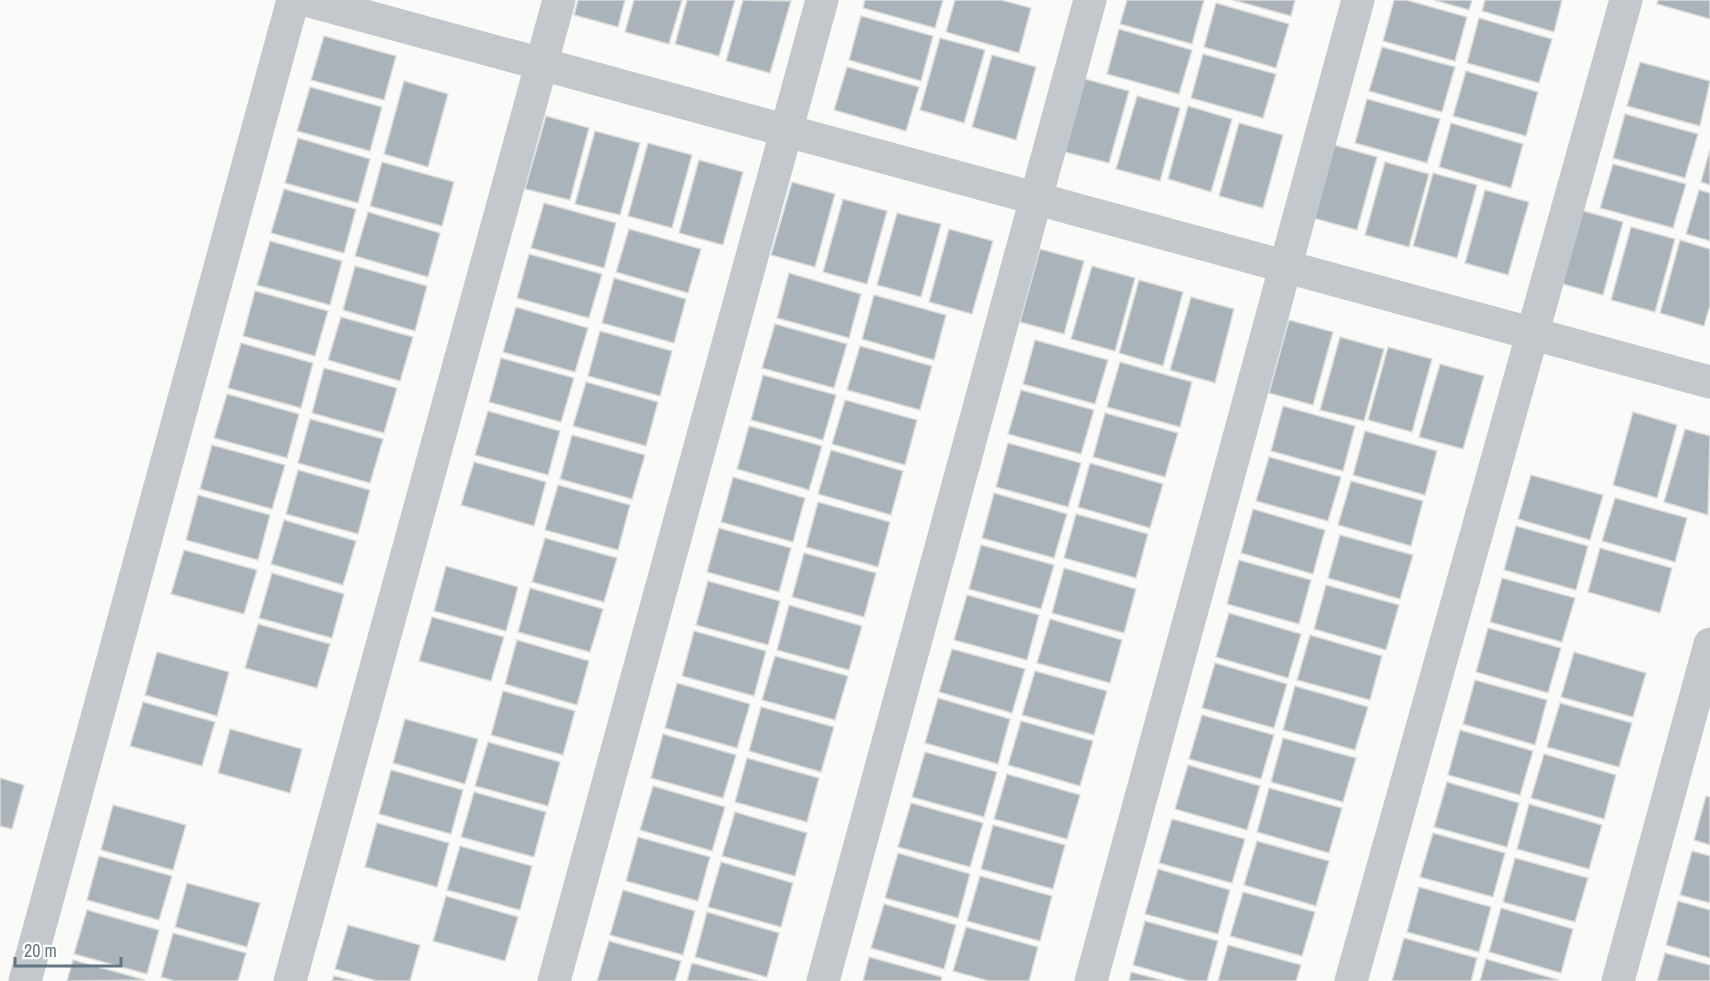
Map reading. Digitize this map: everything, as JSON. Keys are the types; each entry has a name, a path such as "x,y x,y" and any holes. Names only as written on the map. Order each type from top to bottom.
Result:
{"street":[{"path":"25,981 293,0"},
{"path":"306,0 1710,382"},
{"path":"290,981 559,0"},
{"path":"554,981 822,0"},
{"path":"823,981 1090,0"},
{"path":"1090,981 1287,267 1358,0"},
{"path":"1351,981 1626,0"},
{"path":"1618,981 1710,644"}],"building":[{"path":"578,0 625,0 618,27 574,15"},
{"path":"634,0 682,0 669,44 625,32"},
{"path":"687,0 735,0 719,56 675,44"},
{"path":"743,0 791,1 770,73 726,61"},
{"path":"865,0 943,0 935,28 863,8"},
{"path":"955,0 1001,0 1031,8 1019,53 946,32"},
{"path":"1127,0 1204,0 1192,44 1120,24"},
{"path":"1233,0 1295,0 1291,16"},
{"path":"1394,0 1406,0 1467,17 1455,61 1383,41"},
{"path":"1434,0 1472,0 1469,10"},
{"path":"1485,0 1562,0 1554,32 1482,11"},
{"path":"1658,0 1710,0 1710,19 1657,4"},
{"path":"1216,3 1289,24 1276,68 1204,47"},
{"path":"861,16 933,36 921,81 849,60"},
{"path":"1479,18 1552,39 1539,83 1467,63"},
{"path":"1119,29 1192,50 1179,94 1107,74"},
{"path":"324,36 396,56 384,100 311,80"},
{"path":"940,38 985,50 964,123 920,110"},
{"path":"1382,47 1455,67 1442,112 1369,91"},
{"path":"1203,54 1276,74 1263,118 1191,98"},
{"path":"992,55 1036,67 1016,140 972,127"},
{"path":"1640,62 1710,81 1700,126 1627,106"},
{"path":"847,67 919,87 906,131 834,110"},
{"path":"1466,71 1538,92 1526,136 1453,116"},
{"path":"1085,79 1129,91 1109,163 1065,152"},
{"path":"404,81 448,94 428,167 384,154"},
{"path":"310,87 382,107 370,151 297,131"},
{"path":"1137,96 1180,108 1160,181 1116,169"},
{"path":"1367,99 1440,119 1427,163 1355,143"},
{"path":"1188,106 1232,119 1211,192 1168,179"},
{"path":"1625,114 1698,134 1685,178 1613,158"},
{"path":"546,116 589,128 570,200 525,189"},
{"path":"1239,123 1283,135 1263,208 1219,196"},
{"path":"1451,123 1523,144 1511,188 1439,167"},
{"path":"595,131 640,143 620,215 575,204"},
{"path":"298,138 370,159 358,203 285,183"},
{"path":"648,143 692,155 672,228 628,216"},
{"path":"1334,145 1377,157 1357,230 1313,218"},
{"path":"1710,149 1710,185 1701,182"},
{"path":"699,160 743,172 723,245 679,233"},
{"path":"382,162 454,182 442,226 370,206"},
{"path":"1385,162 1429,174 1409,247 1365,235"},
{"path":"1613,164 1686,184 1673,228 1600,208"},
{"path":"1433,173 1477,185 1457,258 1413,246"},
{"path":"792,182 835,194 815,267 771,255"},
{"path":"284,189 356,209 344,253 271,233"},
{"path":"1485,190 1529,202 1508,275 1465,263"},
{"path":"1699,190 1710,193 1710,241 1686,234"},
{"path":"843,199 887,211 867,284 823,272"},
{"path":"544,203 616,223 604,268 531,248"},
{"path":"1580,210 1623,222 1603,295 1559,283"},
{"path":"368,212 440,233 428,277 355,256"},
{"path":"897,213 941,224 921,297 877,285"},
{"path":"1631,227 1675,239 1655,312 1611,300"},
{"path":"629,229 701,249 688,293 616,272"},
{"path":"949,229 993,241 972,314 929,302"},
{"path":"1680,240 1710,249 1710,305 1704,326 1660,313"},
{"path":"270,241 342,261 330,305 257,285"},
{"path":"1040,249 1084,261 1064,334 1020,322"},
{"path":"529,254 602,274 589,318 517,298"},
{"path":"355,266 427,286 415,331 343,310"},
{"path":"1092,266 1135,278 1115,351 1071,339"},
{"path":"789,273 861,294 849,338 777,318"},
{"path":"614,278 686,299 674,343 602,323"},
{"path":"1139,280 1183,292 1163,366 1119,353"},
{"path":"255,291 328,311 315,356 243,336"},
{"path":"874,295 946,315 934,360 862,339"},
{"path":"1191,297 1234,309 1215,383 1170,370"},
{"path":"516,307 588,328 575,372 503,352"},
{"path":"341,317 413,337 400,381 328,360"},
{"path":"1289,320 1333,332 1313,405 1269,393"},
{"path":"775,324 847,344 834,388 762,368"},
{"path":"600,331 672,351 660,396 588,376"},
{"path":"1340,337 1384,349 1364,421 1320,410"},
{"path":"1035,340 1108,360 1095,404 1023,384"},
{"path":"241,343 313,363 301,408 228,388"},
{"path":"860,346 932,366 920,410 847,390"},
{"path":"1388,347 1432,359 1412,432 1368,420"},
{"path":"501,358 574,378 561,422 489,402"},
{"path":"1120,362 1192,382 1180,427 1107,407"},
{"path":"1440,364 1484,376 1463,449 1419,437"},
{"path":"324,368 397,388 384,433 312,413"},
{"path":"763,375 836,395 823,440 751,420"},
{"path":"586,382 658,402 646,446 573,426"},
{"path":"1021,390 1094,410 1081,454 1008,434"},
{"path":"227,394 299,414 287,458 214,438"},
{"path":"845,400 917,420 905,465 832,444"},
{"path":"1283,406 1355,426 1343,471 1271,451"},
{"path":"488,411 560,431 548,475 475,455"},
{"path":"1633,412 1677,425 1657,498 1613,485"},
{"path":"1105,413 1178,433 1165,477 1093,457"},
{"path":"310,419 383,439 370,483 298,463"},
{"path":"749,426 822,446 809,490 737,469"},
{"path":"1685,429 1710,436 1708,515 1664,502"},
{"path":"1365,431 1437,451 1425,495 1353,475"},
{"path":"572,435 645,455 632,499 560,479"},
{"path":"1008,443 1081,463 1068,507 996,487"},
{"path":"212,445 285,465 272,509 200,489"},
{"path":"831,450 903,471 891,515 818,494"},
{"path":"1269,457 1341,477 1328,521 1256,501"},
{"path":"474,462 546,482 534,526 461,505"},
{"path":"1090,463 1163,484 1150,528 1078,507"},
{"path":"298,470 370,490 358,534 286,514"},
{"path":"1531,475 1603,495 1590,540 1518,519"},
{"path":"733,477 805,498 793,542 721,522"},
{"path":"1351,481 1423,501 1411,546 1338,525"},
{"path":"558,485 630,505 618,550 545,530"},
{"path":"994,493 1067,514 1054,558 982,538"},
{"path":"198,495 270,515 258,560 186,540"},
{"path":"1615,498 1687,518 1675,562 1602,541"},
{"path":"818,502 890,522 878,567 806,547"},
{"path":"1253,509 1325,530 1313,574 1241,553"},
{"path":"1076,514 1148,534 1136,578 1064,558"},
{"path":"284,520 356,541 343,585 271,564"},
{"path":"1516,526 1588,546 1576,590 1504,570"},
{"path":"719,528 791,548 779,592 707,572"},
{"path":"1340,535 1413,555 1400,599 1328,578"},
{"path":"545,538 617,558 604,602 532,582"},
{"path":"981,545 1054,565 1041,609 969,589"},
{"path":"1600,548 1672,568 1660,613 1588,592"},
{"path":"184,550 257,570 244,614 171,594"},
{"path":"804,553 876,573 864,617 792,597"},
{"path":"1239,560 1311,580 1299,624 1227,604"},
{"path":"446,566 518,587 506,631 434,611"},
{"path":"1064,568 1136,589 1124,633 1052,613"},
{"path":"272,573 344,594 332,638 259,618"},
{"path":"1502,578 1575,598 1562,642 1490,622"},
{"path":"708,581 780,601 768,645 696,625"},
{"path":"1326,585 1399,605 1386,650 1314,629"},
{"path":"530,588 603,609 590,652 518,632"},
{"path":"967,595 1039,615 1027,660 954,640"},
{"path":"789,605 862,626 849,670 777,650"},
{"path":"1229,613 1301,634 1288,678 1216,657"},
{"path":"432,617 504,637 491,681 419,661"},
{"path":"1050,619 1122,640 1110,683 1037,663"},
{"path":"258,624 330,644 317,688 245,668"},
{"path":"1488,628 1561,648 1548,693 1476,672"},
{"path":"694,631 766,651 754,696 682,676"},
{"path":"1310,635 1382,656 1370,700 1297,680"},
{"path":"517,640 589,661 577,705 505,684"},
{"path":"952,649 1025,669 1012,713 939,692"},
{"path":"157,652 229,672 217,716 145,695"},
{"path":"1574,652 1646,673 1633,717 1561,697"},
{"path":"775,656 848,676 835,720 762,700"},
{"path":"1215,663 1287,684 1274,728 1202,708"},
{"path":"1035,671 1107,691 1094,735 1022,715"},
{"path":"1475,680 1547,700 1535,745 1463,724"},
{"path":"677,683 750,704 737,748 665,728"},
{"path":"1295,686 1368,707 1355,750 1283,730"},
{"path":"503,691 575,711 563,755 491,735"},
{"path":"938,698 1010,719 998,764 925,743"},
{"path":"143,702 215,722 202,766 130,746"},
{"path":"1560,703 1632,723 1619,767 1547,747"},
{"path":"761,707 834,727 821,772 749,751"},
{"path":"1202,715 1274,735 1261,779 1189,759"},
{"path":"405,719 478,739 465,784 393,763"},
{"path":"1021,721 1093,741 1080,786 1008,765"},
{"path":"230,729 302,749 290,793 218,773"},
{"path":"1460,730 1533,751 1520,795 1448,775"},
{"path":"663,734 736,755 723,798 651,778"},
{"path":"1283,738 1356,758 1343,802 1271,782"},
{"path":"488,742 560,762 548,806 475,786"},
{"path":"925,752 997,772 984,817 912,797"},
{"path":"1544,754 1616,775 1604,819 1531,798"},
{"path":"747,758 819,778 807,822 735,802"},
{"path":"1188,765 1260,786 1247,830 1175,809"},
{"path":"391,770 463,790 451,834 379,814"},
{"path":"1007,774 1080,795 1067,839 994,819"},
{"path":"0,778 24,785 12,829 0,826"},
{"path":"1447,782 1519,803 1507,847 1434,827"},
{"path":"653,786 725,807 712,851 640,830"},
{"path":"1269,788 1342,808 1329,853 1257,832"},
{"path":"474,792 546,812 534,857 461,837"},
{"path":"1706,796 1710,797 1710,845 1694,840"},
{"path":"911,803 983,823 970,867 898,847"},
{"path":"1529,804 1602,825 1589,869 1517,849"},
{"path":"113,805 186,825 173,870 101,850"},
{"path":"735,812 807,833 795,876 722,856"},
{"path":"1172,819 1245,839 1232,883 1159,863"},
{"path":"377,823 449,843 437,887 365,867"},
{"path":"993,825 1065,845 1053,889 981,869"},
{"path":"1433,833 1505,853 1493,897 1420,877"},
{"path":"638,837 710,857 698,901 626,881"},
{"path":"1257,841 1329,861 1316,906 1244,885"},
{"path":"460,846 532,866 520,910 447,890"},
{"path":"1692,851 1710,856 1710,903 1680,895"},
{"path":"898,853 970,874 958,918 885,898"},
{"path":"99,856 172,876 159,920 87,900"},
{"path":"1515,858 1588,878 1575,922 1503,902"},
{"path":"721,862 793,883 781,927 708,907"},
{"path":"1158,869 1230,890 1218,934 1145,914"},
{"path":"980,876 1052,896 1040,941 967,921"},
{"path":"187,883 260,903 247,947 175,927"},
{"path":"1419,887 1491,907 1479,952 1407,932"},
{"path":"623,890 695,911 683,955 610,935"},
{"path":"1243,892 1315,912 1302,956 1230,936"},
{"path":"446,896 518,917 505,961 433,941"},
{"path":"1678,901 1710,910 1710,958 1666,945"},
{"path":"884,904 956,925 944,969 871,948"},
{"path":"1501,908 1573,929 1561,973 1489,952"},
{"path":"87,910 159,930 147,974 74,954"},
{"path":"707,912 779,933 767,977 695,957"},
{"path":"1145,921 1218,941 1207,981 1189,981 1133,965"},
{"path":"348,925 420,945 410,981 377,981 335,969"},
{"path":"966,927 1038,947 1029,981 989,981 953,971"},
{"path":"173,933 246,953 238,981 175,981 161,977"},
{"path":"1404,938 1477,958 1471,981 1392,981"},
{"path":"609,941 681,961 675,981 597,981"},
{"path":"1228,945 1301,965 1296,981 1218,981"},
{"path":"1665,953 1710,965 1710,981 1657,981"},
{"path":"869,957 942,977 941,981 863,981"},
{"path":"1486,959 1559,980 1480,981"},
{"path":"73,960 145,980 67,981"},
{"path":"692,963 758,981 687,981"},
{"path":"1131,972 1165,981 1129,981"},
{"path":"334,976 353,981 332,981"}]}
